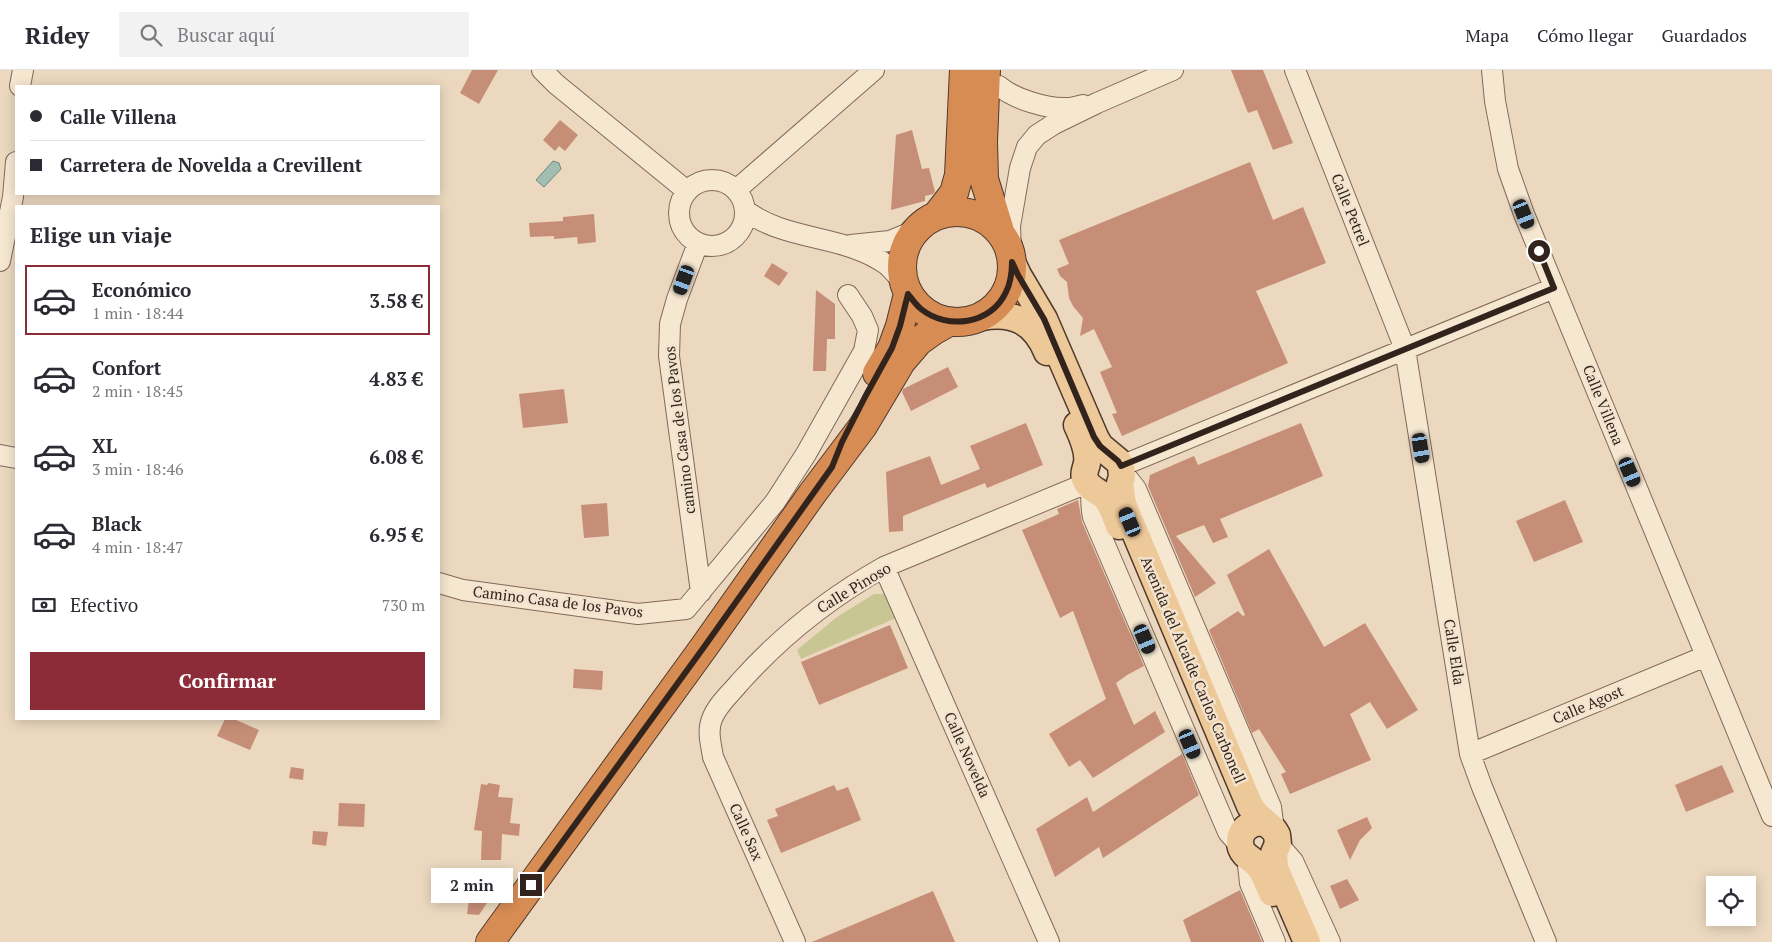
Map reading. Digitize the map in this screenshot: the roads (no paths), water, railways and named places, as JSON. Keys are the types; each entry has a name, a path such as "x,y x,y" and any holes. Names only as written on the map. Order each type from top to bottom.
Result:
{"highway":[{"path":"832,467 846,434 892,348 900,326 906,288 901,264 904,249 912,232 936,215 954,193 959,175 964,70"},
{"path":"906,288 919,308 933,317 949,322 966,322 982,317 996,307 1006,294 1012,278 1008,248 984,179 983,142 993,78"},
{"path":"936,215 952,212 978,216 1008,248"},
{"path":"490,942 863,426 901,362 919,341 933,330 949,322"}],"main road":[{"name":"Avenida del Alcalde Carlos Carbonell","path":"1008,248 1018,275 1044,319 1094,437 1100,446 1106,498 1239,809 1275,868 1308,942"},
{"name":"Avenida del Alcalde Carlos Carbonell","path":"982,317 1002,314 1012,316 1028,324 1038,334 1044,343 1084,442 1104,475"},
{"name":"Avenida del Alcalde Carlos Carbonell","path":"1259,843 1259,866 1293,942"}],"street":[{"path":"20,85 23,70"},
{"path":"542,70 556,84 687,191"},
{"path":"736,190 874,70"},
{"path":"1008,248 1020,168 1027,147 1036,135 1054,124 1098,103 1174,70"},
{"name":"Calle Petrel","path":"1295,70 1405,350"},
{"name":"Calle Villena","path":"1492,70 1494,101 1508,169 1524,214 1772,816"},
{"path":"993,78 1007,92 1020,98 1052,107 1067,108 1098,103"},
{"path":"0,261 13,197 15,174"},
{"path":"706,180 717,180 736,190 742,199 745,210 740,231 732,240 721,245 709,246 698,243 688,236 681,226 678,213 681,201 687,191 696,184 706,180"},
{"path":"745,210 758,220 778,228 873,256 889,266 906,288"},
{"path":"740,231 778,228"},
{"path":"840,245 862,245 890,241 912,232"},
{"name":"camino Casa de los Pavos","path":"698,243 677,298 670,324 669,356 700,592"},
{"name":"Calle Pinoso","path":"712,719 724,700 781,639 811,614 884,567 1554,288"},
{"name":"Camino Casa de los Pavos","path":"440,583 463,590 638,614 686,609 775,502 806,454 864,351 868,330 862,316 848,295"},
{"name":"Calle Elda","path":"1405,350 1470,754 1546,942"},
{"path":"0,455 15,458"},
{"name":"Calle Novelda","path":"884,567 1041,940"},
{"name":"Calle Agost","path":"1470,754 1706,656"},
{"name":"Calle Sax","path":"712,719 709,737 713,756 795,942"},
{"path":"1275,942 1250,883 1259,843 1294,861 1330,942"}]}
